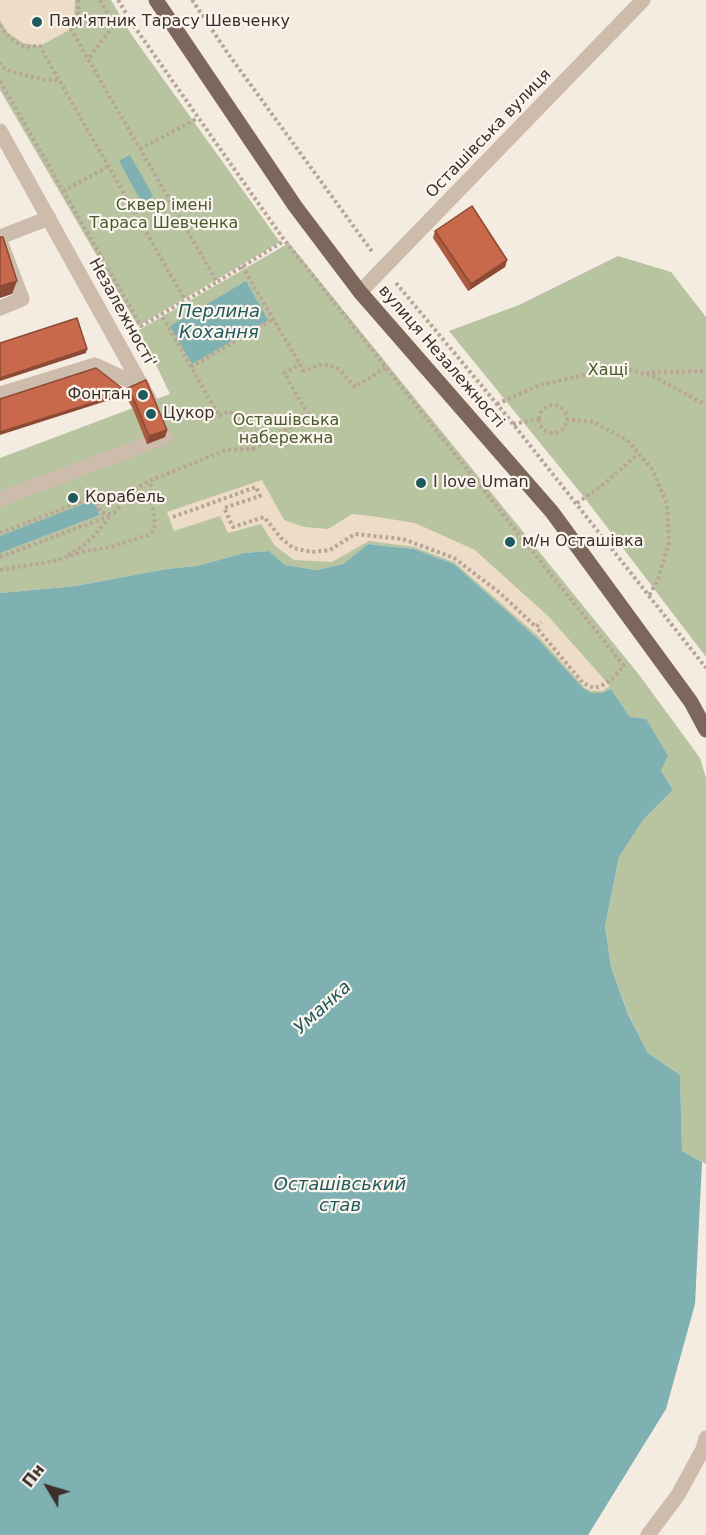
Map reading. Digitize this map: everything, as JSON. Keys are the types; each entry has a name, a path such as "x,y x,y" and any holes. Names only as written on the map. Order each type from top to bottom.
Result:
{"main road":[{"name":"вулиця Незалежності","path":"156,0 295,206 360,292 552,512 691,702 706,730"}],"street":[{"name":"Осташівська вулиця","path":"360,292 643,0"},
{"name":"Незалежності'","path":"0,131 143,387 165,437 0,499"},
{"path":"0,308 22,299 0,239 49,218"},
{"path":"0,394 95,365 143,387"},
{"path":"704,1443 706,1467"},
{"path":"648,1535 678,1495 704,1443"}],"path":[{"path":"78,0 79,12 71,29 217,282"},
{"path":"88,59 114,25 100,0"},
{"path":"118,0 285,241 624,666 612,679 601,686 594,688 583,683 536,627 500,593 454,558 403,539 355,534 330,550 312,552 293,548 264,517 233,527 225,508 260,496 256,487 173,518"},
{"path":"192,0 229,55 384,268 577,503 706,668"},
{"path":"0,25 6,34 20,45 40,46 185,300"},
{"path":"0,62 2,66 16,73 45,80 59,80"},
{"path":"0,81 141,326 285,241"},
{"path":"140,149 198,118"},
{"path":"63,191 109,166"},
{"path":"242,266 304,371 319,365 328,365 339,369 355,387 385,368"},
{"path":"161,314 219,416 230,411 253,449"},
{"path":"191,367 273,319"},
{"path":"118,497 154,479 226,450 253,449 309,416 284,373 300,364"},
{"path":"497,404 540,385 610,369 631,370 653,376 706,405"},
{"path":"643,373 706,371"},
{"path":"549,405 554,405 565,412 566,425 563,429 550,433 541,428 539,419 542,410 549,405"},
{"path":"513,424 539,419"},
{"path":"566,419 593,422 627,440 652,469 667,504 669,543 658,579 649,596"},
{"path":"577,503 638,454"},
{"path":"0,570 100,550 152,533 155,524 150,487 154,479"},
{"path":"0,532 107,492 112,492 120,500 120,506 111,515 0,557"},
{"path":"101,494 97,500 98,506 101,512 111,515"},
{"path":"61,559 95,536 111,515"},
{"path":"536,627 541,622"}],"green space":[{"name":"Сквер імені Тараса Шевченка","path":"0,0 111,0 131,34 280,242 138,326 0,90"},
{"name":"Осташівська набережна","path":"289,243 640,676 700,758 706,778 706,1164 682,1151 680,1075 648,1053 628,1013 611,967 605,926 619,857 643,820 673,790 611,689 602,693 592,693 584,689 537,638 454,564 414,549 368,544 343,564 317,570 285,565 269,551 244,553 197,566 166,569 76,586 0,593 0,458 170,394 139,330"},
{"name":"Хащі","path":"618,256 671,272 706,317 706,657 584,497 449,331 519,305"}],"shaded area":[{"name":"Пам'ятник Тарасу Шевченку","path":"0,0 75,0 71,29 40,46 23,43 8,33 2,24"},
{"path":"262,480 284,520 304,527 328,529 352,514 371,516 415,523 475,550 549,617 610,686 602,691 585,688 538,636 454,562 414,547 369,541 332,562 294,560 275,546 261,524 228,533 220,516 174,531 167,512"}],"water":[{"path":"130,155 153,196 142,203 119,161"},
{"name":"Перлина Кохання","path":"246,281 268,320 192,364 170,326"},
{"path":"94,500 99,515 0,553 0,536"},
{"name":"Осташівський став","path":"368,544 414,549 454,564 537,638 584,689 592,693 602,693 611,689 630,717 646,719 668,756 661,770 673,790 643,820 619,857 605,926 611,967 628,1014 648,1053 680,1075 682,1151 702,1162 695,1304 666,1409 588,1535 0,1535 0,593 76,586 166,569 197,566 244,553 269,551 285,565 317,570 343,564"}],"building":[{"path":"472,206 507,260 471,284 435,231"},
{"path":"0,237 3,237 17,281 0,286"},
{"path":"77,318 87,349 0,378 0,343"},
{"path":"96,368 127,392 0,432 0,399"},
{"path":"146,380 167,430 149,436 128,388"}],"place":[{"name":"Пам'ятник Тарасу Шевченку","path":"37,22"},
{"name":"Фонтан","path":"143,395"},
{"name":"Цукор","path":"151,414"},
{"name":"I love Uman","path":"421,483"},
{"name":"Корабель","path":"73,498"},
{"name":"м/н Осташівка","path":"510,542"}],"water label":[{"name":"Уманка","path":"323,1008"}]}
